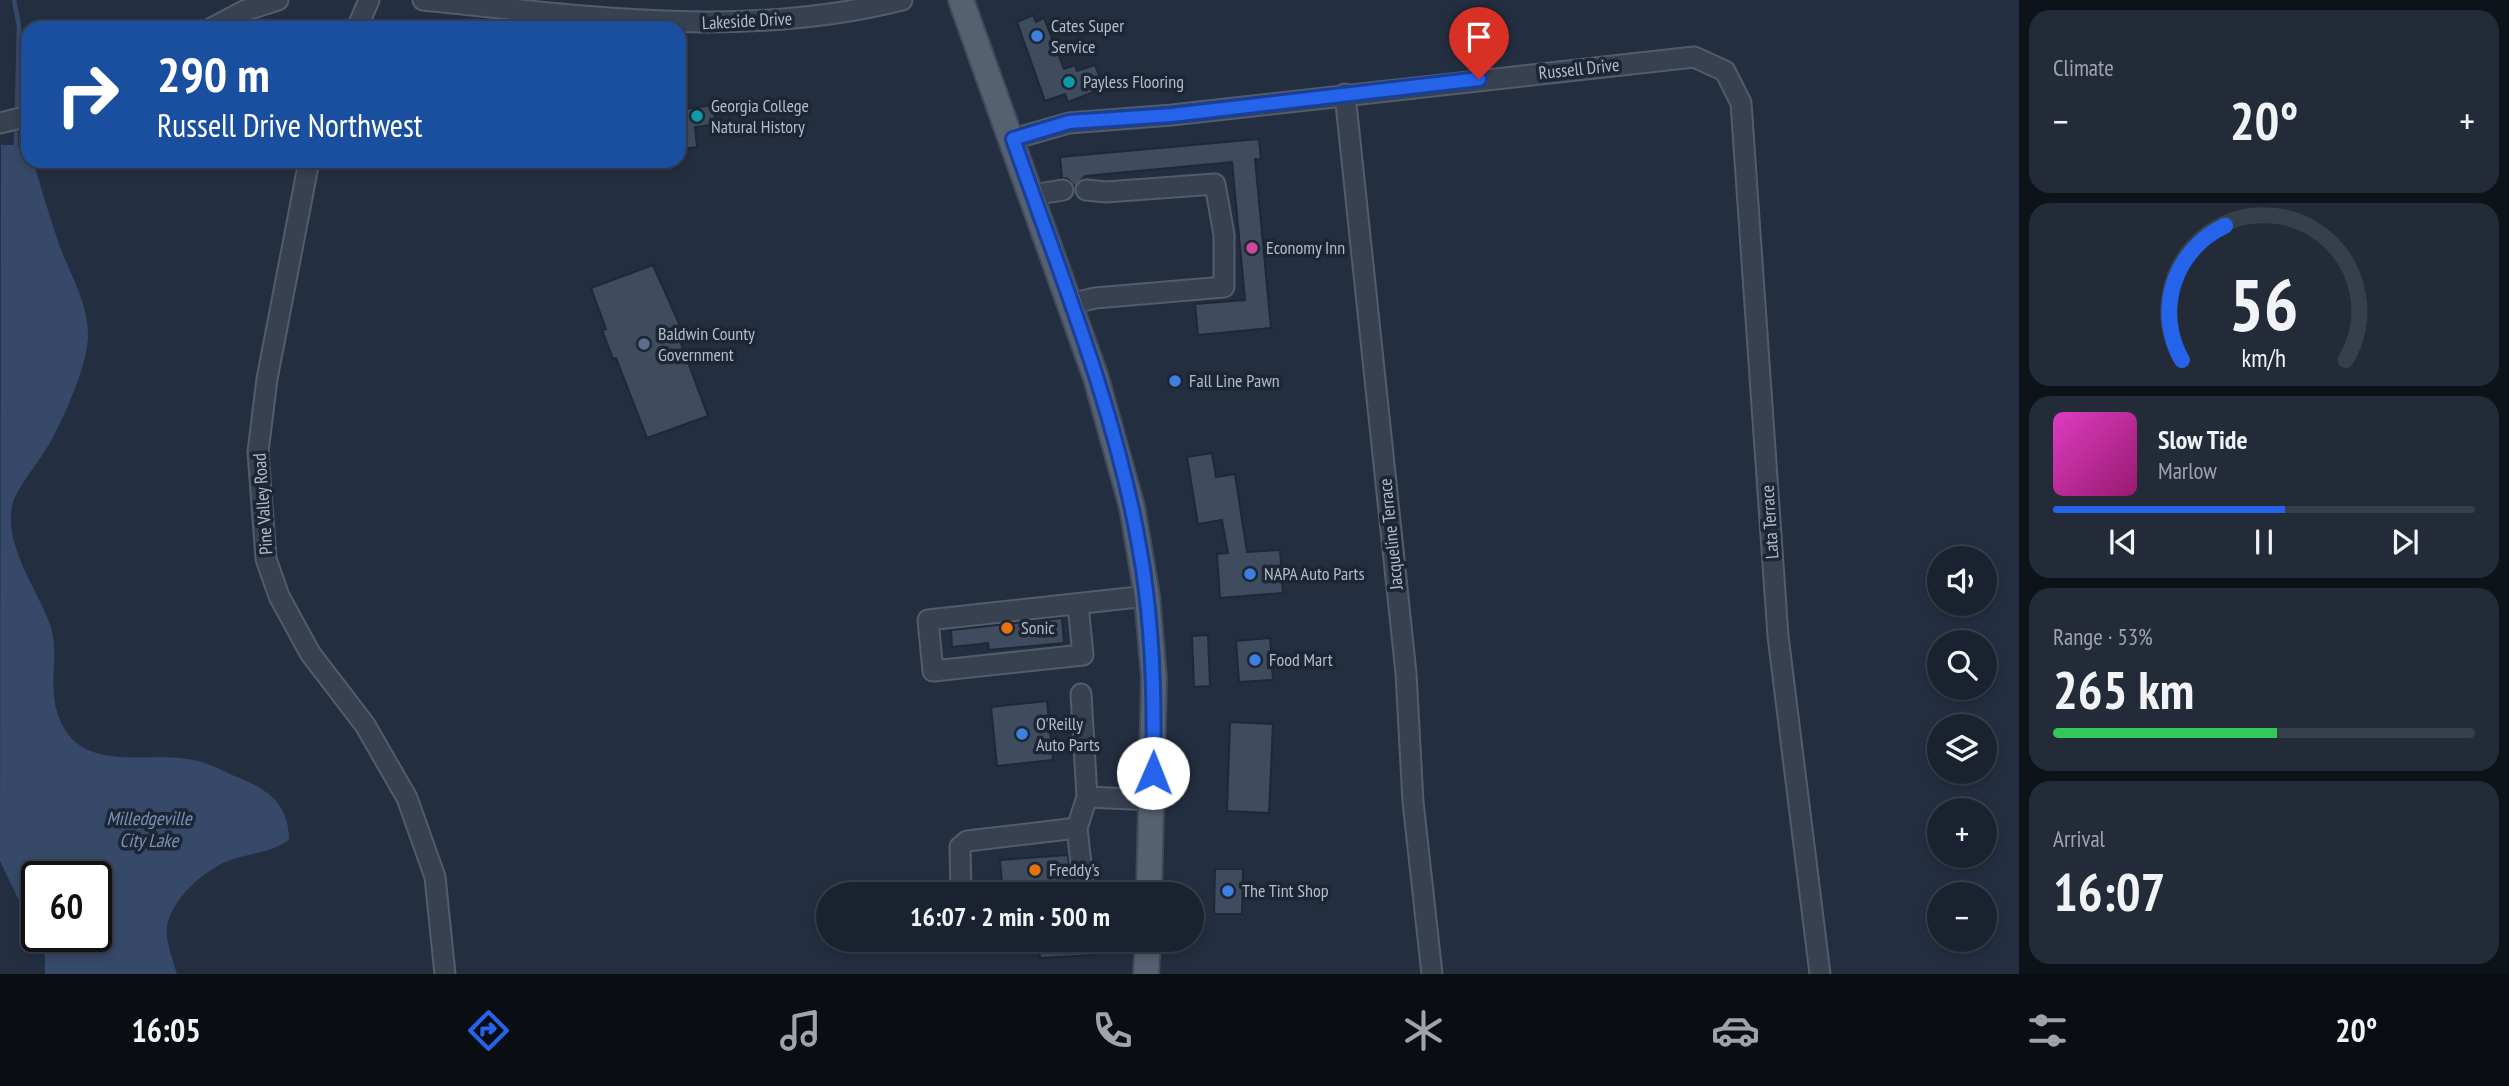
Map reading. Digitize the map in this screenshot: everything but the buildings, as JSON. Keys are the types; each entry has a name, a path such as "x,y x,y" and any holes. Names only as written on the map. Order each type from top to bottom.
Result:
{"main road":[{"path":"961,0 1013,139 1096,378 1132,507 1147,597 1154,678 1150,882"},
{"path":"1146,974 1147,952"}],"street":[{"path":"225,21 244,11 278,0"},
{"path":"360,21 369,0"},
{"name":"Lakeside Drive","path":"423,0 644,21"},
{"name":"Lakeside Drive","path":"686,23 798,18 902,0"},
{"name":"Russell Drive","path":"1013,139 1069,122 1172,115 1694,57 1726,71"},
{"name":"Lata Terrace","path":"1726,71 1741,103 1778,636 1820,974"},
{"name":"Jacqueline Terrace","path":"1345,94 1406,673 1413,803 1432,974"},
{"path":"0,123 21,118"},
{"name":"Pine Valley Road","path":"308,168 267,379 258,452 266,559 279,596 310,653 365,726 407,798 435,877 444,974"},
{"path":"1070,304 1095,298 1224,287 1224,235 1215,184 1106,192 1086,190"},
{"path":"1032,195 1063,190"},
{"path":"1078,604 1083,655 933,671 928,620 1078,604 1147,597"},
{"path":"1081,694 1087,797 1077,828 1083,882"},
{"path":"1087,797 1153,800"},
{"path":"961,882 960,847 967,841 1077,828"}],"water":[{"name":"Milledgeville City Lake","path":"1,145 16,145 21,148 21,168 35,168 88,325 84,362 63,418 42,456 22,484 14,499 11,515 15,546 52,633 54,692 58,715 68,734 81,746 98,753 116,757 198,761 255,785 280,806 285,815 289,840 275,848 236,858 218,866 199,879 182,896 167,926 168,944 177,974 45,974 44,952 112,952 112,861 21,861 21,905 0,861"}],"waterway":[{"path":"14,0 19,26 17,107"},
{"path":"16,133 16,145"}],"place":[{"name":"Cates Super Service","path":"1037,36"},
{"name":"Payless Flooring","path":"1069,82"},
{"name":"Georgia College Natural History","path":"697,116"},
{"name":"Economy Inn","path":"1252,248"},
{"name":"Baldwin County Government","path":"644,344"},
{"name":"Fall Line Pawn","path":"1175,381"},
{"name":"NAPA Auto Parts","path":"1250,574"},
{"name":"Sonic","path":"1007,628"},
{"name":"Food Mart","path":"1255,660"},
{"name":"O'Reilly Auto Parts","path":"1022,734"},
{"name":"Freddy's","path":"1035,870"},
{"name":"The Tint Shop","path":"1228,891"}],"route":[{"path":"1153,773 1152,637 1141,551 1132,507 1096,378 1013,139 1069,122 1172,115 1479,79"}]}
